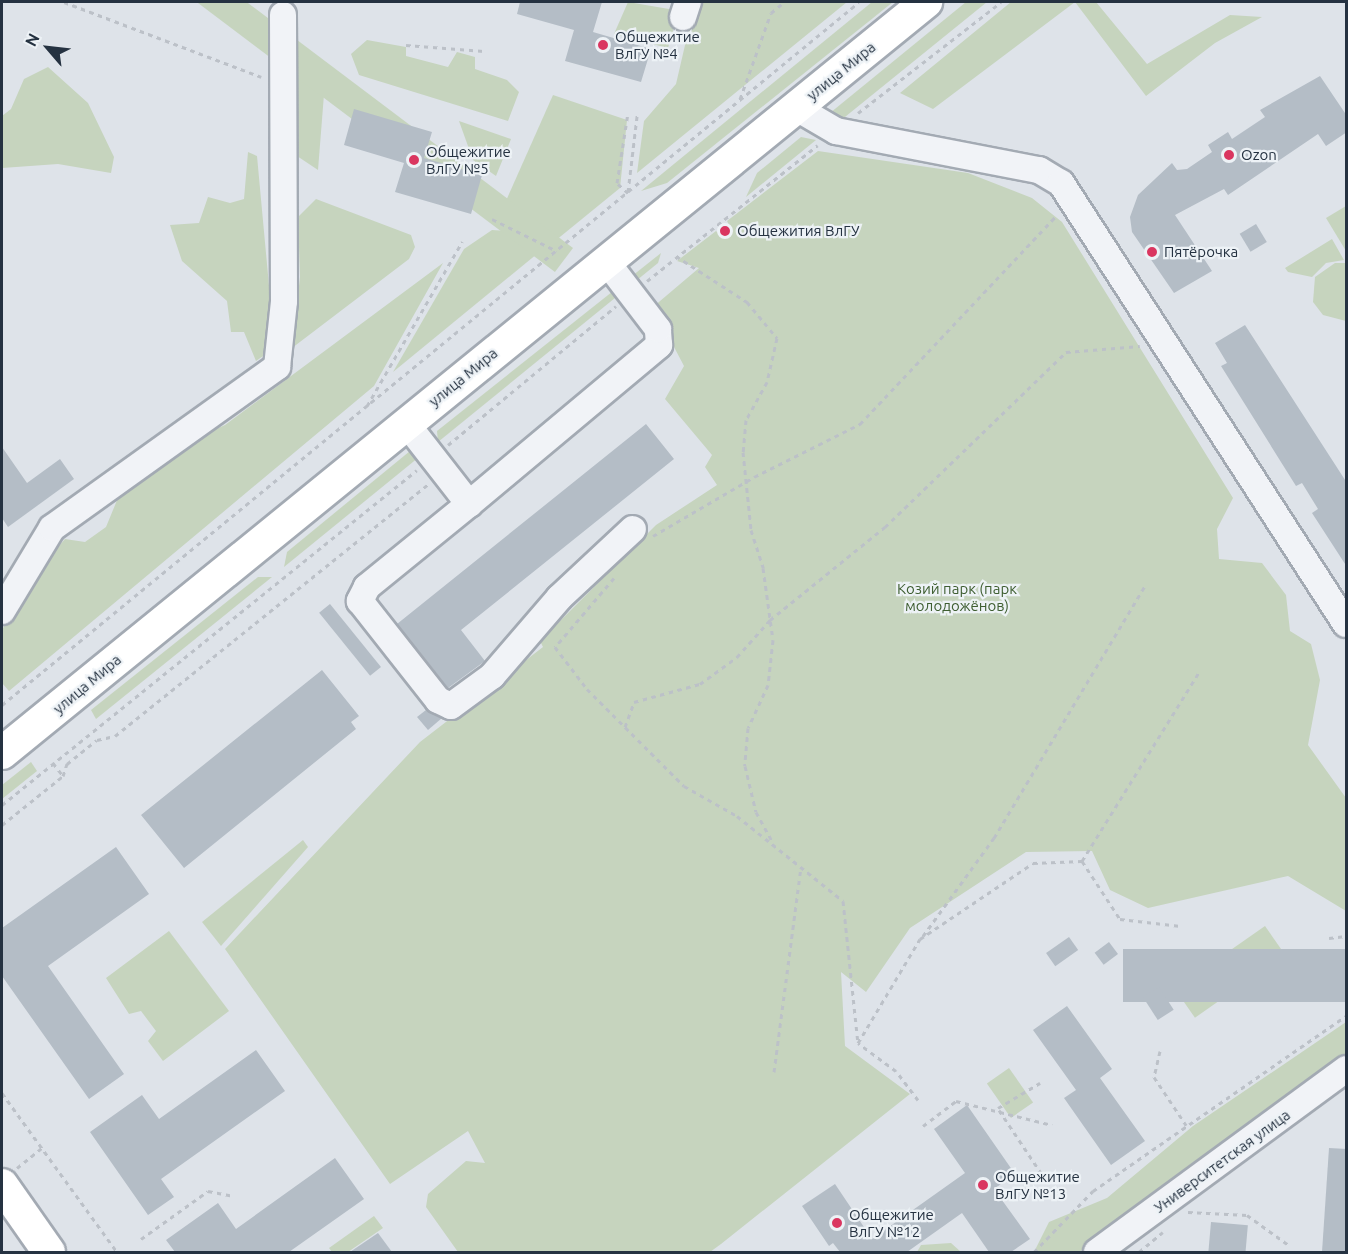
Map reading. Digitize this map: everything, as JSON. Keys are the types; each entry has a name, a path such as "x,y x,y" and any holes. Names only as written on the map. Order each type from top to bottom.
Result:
{"main road":[{"name":"улица Мира","path":"2,753 926,2"},
{"path":"8,1177 49,1252"}],"street":[{"path":"2,612 52,528 278,367 284,301 281,86 283,15"},
{"path":"795,108 836,131 1039,170 1061,183 1347,624"},
{"path":"606,261 658,329 659,345 367,587 360,601 438,700 451,706 492,676 559,598 640,536"},
{"path":"406,423 469,504"},
{"name":"Университетская улица","path":"1097,1252 1347,1069"}],"path":[{"path":"64,2 281,86"},
{"path":"739,101 771,13 784,2"},
{"path":"2,705 859,2"},
{"path":"406,45 484,51"},
{"path":"628,113 616,183 628,193"},
{"path":"628,193 637,116"},
{"path":"640,536 860,424 1071,199"},
{"path":"492,219 557,251"},
{"path":"366,407 462,242"},
{"path":"2,825 63,776 74,758 97,740 115,736 438,464 676,256 747,302 777,338 767,382 746,420 743,452 749,480 751,530 770,620 768,685 748,728 745,766 756,812 775,846"},
{"path":"625,727 634,702 700,684 737,657 770,620 885,527 1066,352 1165,344"},
{"path":"2,805 438,464"},
{"path":"616,576 555,646 625,727 684,786 737,816 843,901 858,1044 896,1071 918,1100"},
{"path":"858,1044 920,939 994,838 1145,586"},
{"path":"1082,861 1199,672"},
{"path":"53,763 63,776"},
{"path":"920,939 1033,863 1082,861"},
{"path":"1082,861 1120,919 1181,926"},
{"path":"774,1072 801,867"},
{"path":"1329,939 1347,936"},
{"path":"1034,1252 1093,1191 1347,1016"},
{"path":"1160,1052 1154,1077 1186,1125"},
{"path":"998,1108 1040,1083"},
{"path":"2,1093 117,1252"},
{"path":"923,1126 956,1101 998,1108 1052,1125"},
{"path":"998,1108 1049,1185"},
{"path":"8,1177 42,1148"},
{"path":"141,1239 208,1191 233,1196"},
{"path":"1187,1212 1247,1215 1290,1246"}],"green space":[{"path":"197,2 247,2 573,248 555,272"},
{"path":"628,2 669,9 676,21 668,48 614,34"},
{"path":"695,2 847,2 637,173 644,121 676,84"},
{"path":"872,2 893,2 667,183 641,191"},
{"path":"966,2 987,2 840,121 830,113"},
{"path":"1011,2 1075,2 933,109 900,93"},
{"path":"1075,2 1096,2 1147,64 1230,15 1262,17 1215,43 1146,96"},
{"path":"367,40 406,47 406,56 448,67 457,52 475,57 475,69 507,80 519,92 508,121 359,75 351,54"},
{"path":"298,57 326,69 318,170 297,156"},
{"path":"48,67 88,103 114,157 111,173 58,164 2,168 2,116 11,109 24,79"},
{"path":"553,95 627,120 620,188 555,241 501,212"},
{"path":"459,121 511,139 496,176 473,160"},
{"path":"801,137 816,140 746,197 757,173"},
{"name":"Козий парк (парк молодожёнов)","path":"818,151 968,173 1032,198 1062,222 1233,498 1217,529 1219,559 1262,563 1286,595 1290,631 1311,644 1320,680 1308,745 1346,798 1346,911 1288,876 1148,908 1110,890 1092,851 1026,852 910,928 866,992 841,972 845,1046 910,1094 710,1252 458,1252 426,1207 428,1194 466,1161 485,1163 468,1131 390,1184 225,949 420,742 543,647 540,641 656,525 717,485 705,467 712,455 665,399 684,366 653,307 699,268 677,261 716,231 723,238 732,231 727,221"},
{"path":"248,152 257,156 272,318 269,352 256,361 244,332 231,332 227,301 182,261 170,225 199,223 208,197 230,203 244,199"},
{"path":"316,199 411,235 415,247 409,259 292,348 300,277 298,217"},
{"path":"1346,206 1346,251 1326,218"},
{"path":"492,230 507,231 543,249 393,372 464,249"},
{"path":"1332,239 1344,260 1326,263 1312,277 1288,272 1285,268"},
{"path":"661,253 658,263 438,442 437,431"},
{"path":"443,263 374,386 9,691 2,683 2,630 29,581 65,539 85,542 106,527 120,493 194,439 225,425"},
{"path":"1335,263 1346,263 1346,321 1323,315 1313,302 1315,277"},
{"path":"410,451 424,453 284,567 287,552"},
{"path":"258,577 272,577 96,719 91,710"},
{"path":"31,762 37,771 2,799 2,785"},
{"path":"303,840 308,847 221,946 202,922"},
{"path":"1265,926 1285,955 1195,1018 1175,989"},
{"path":"169,931 229,1011 163,1061 148,1041 156,1031 141,1011 129,1014 106,978"},
{"path":"1346,1022 1346,1060 1079,1252 1034,1252 1049,1222 1107,1198 1193,1126"},
{"path":"1009,1068 1033,1102 1011,1118 987,1083"},
{"path":"374,1216 383,1228 348,1252 332,1252 329,1248"},
{"path":"951,1243 961,1252 917,1252 921,1245"}],"building":[{"name":"Общежитие ВлГУ №4","path":"520,2 602,2 593,32 651,49 641,82 565,61 574,30 517,14"},
{"path":"1320,76 1347,116 1347,132 1326,146 1318,134 1228,195 1224,189 1175,215 1212,271 1174,293 1132,232 1130,217 1138,195 1172,163 1177,170 1187,169 1212,152 1208,145 1228,132 1232,139 1265,117 1260,110"},
{"name":"Общежитие ВлГУ №5","path":"354,109 432,132 424,158 482,175 471,214 395,192 404,163 344,145"},
{"path":"1256,224 1267,242 1251,252 1240,234"},
{"path":"1245,325 1347,483 1347,567 1312,513 1318,509 1302,483 1296,486 1221,366 1227,363 1215,343"},
{"path":"646,424 674,459 461,630 485,661 448,688 397,624"},
{"path":"2,447 27,483 60,459 74,479 8,527 2,518"},
{"path":"330,604 381,667 370,676 319,613"},
{"path":"322,670 359,716 351,722 356,729 184,868 141,815"},
{"path":"426,710 442,718 428,730 417,717"},
{"path":"116,847 149,894 48,966 124,1074 89,1099 2,976 2,928"},
{"path":"1069,937 1078,950 1055,966 1046,953"},
{"path":"1109,942 1118,954 1104,965 1095,953"},
{"path":"1123,949 1346,949 1346,1002 1123,1002"},
{"path":"1159,987 1174,1010 1158,1020 1143,997"},
{"path":"1067,1006 1112,1069 1100,1078 1145,1141 1111,1165 1064,1098 1076,1090 1033,1030"},
{"path":"256,1050 285,1091 161,1179 174,1197 148,1215 90,1132 142,1095 159,1119"},
{"path":"967,1105 1015,1174 994,1189 1030,1239 1011,1252 989,1252 962,1213 907,1252 840,1252 833,1243 829,1246 802,1206 835,1184 872,1239 965,1173 934,1129"},
{"path":"1329,1148 1347,1149 1347,1252 1322,1252"},
{"path":"335,1158 364,1199 289,1252 175,1252 166,1240 218,1203 236,1229"},
{"path":"1211,1222 1248,1225 1246,1252 1208,1252"},
{"path":"378,1233 392,1252 350,1252"}],"place":[{"name":"Общежитие ВлГУ №4","path":"603,45"},
{"name":"Ozon","path":"1229,155"},
{"name":"Общежитие ВлГУ №5","path":"414,160"},
{"name":"Общежития ВлГУ","path":"725,231"},
{"name":"Пятёрочка","path":"1152,252"},
{"name":"Общежитие ВлГУ №13","path":"983,1185"},
{"name":"Общежитие ВлГУ №12","path":"837,1223"}]}
